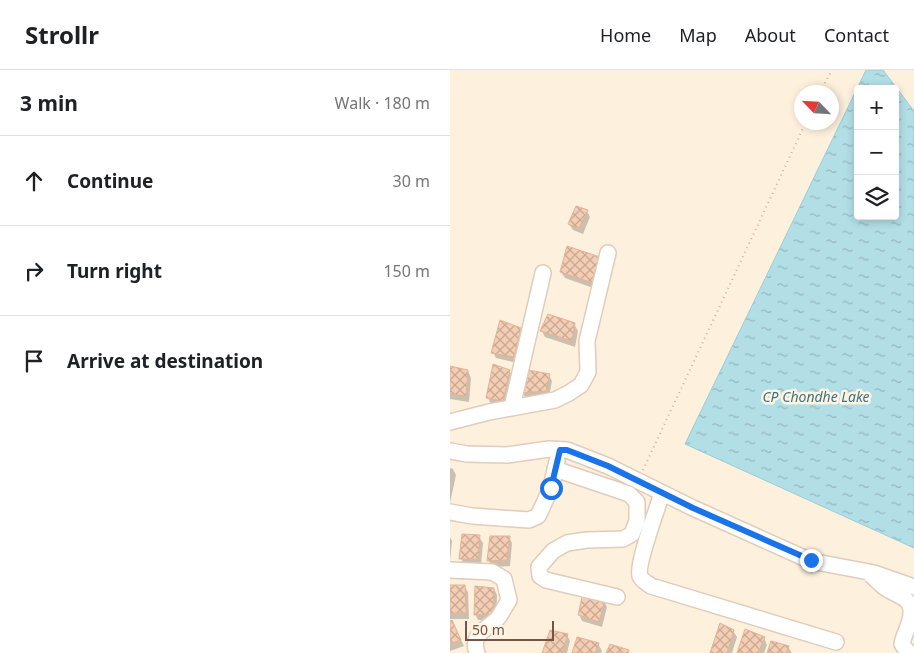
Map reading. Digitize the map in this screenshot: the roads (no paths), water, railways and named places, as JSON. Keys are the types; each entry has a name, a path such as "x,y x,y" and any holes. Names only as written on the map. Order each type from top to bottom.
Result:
{"street":[{"path":"450,422 489,412 555,400 581,385 588,372 587,341 608,253"},
{"path":"512,408 543,273"},
{"path":"450,451 467,454 506,455 549,449 567,450 608,466 693,508 811,560 874,573 914,587"},
{"path":"450,512 472,516 529,520 538,516 551,488 560,450"},
{"path":"555,469 629,494 637,502 636,521 632,534 623,540 587,540 567,543 553,551 539,567 540,576 546,580 617,597"},
{"path":"662,493 640,564 640,577 644,582 651,586 836,642"},
{"path":"450,570 492,572 504,579 509,600 498,618 478,634 474,646 477,653"},
{"path":"868,572 885,588 908,601 912,610 910,623 902,644 910,653"}],"water":[{"name":"CP Chondhe Lake","path":"866,70 883,70 894,85 859,85"},
{"name":"CP Chondhe Lake","path":"899,91 914,111 914,548 685,444 837,130 839,130 839,126 854,95 854,220 899,220"}]}
